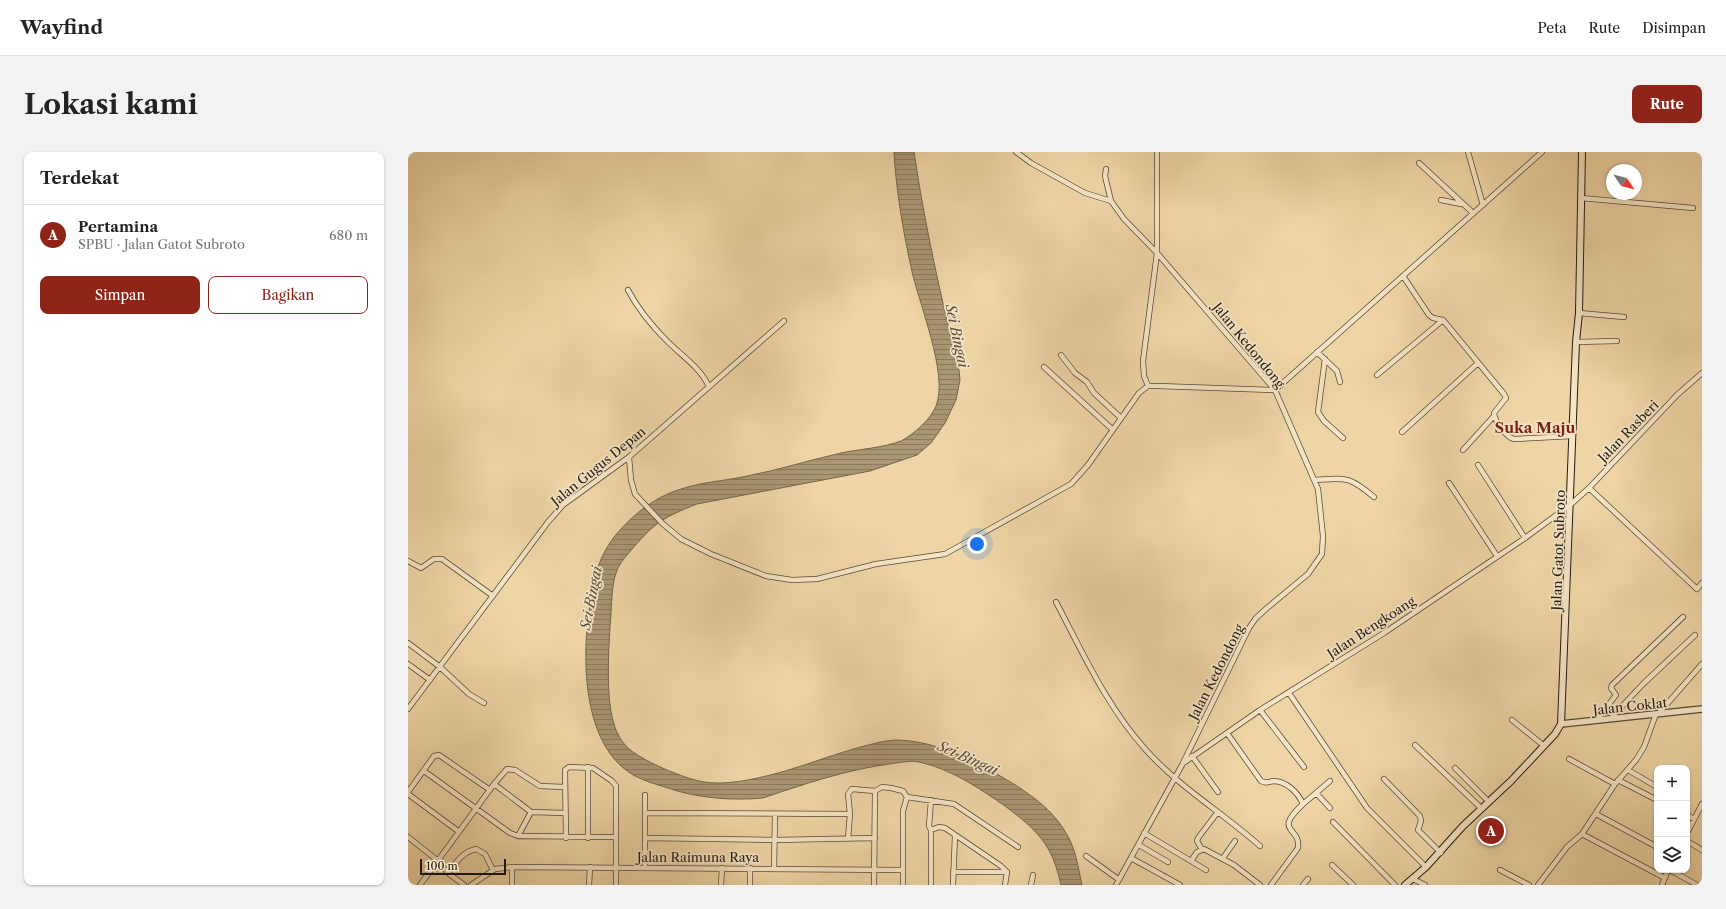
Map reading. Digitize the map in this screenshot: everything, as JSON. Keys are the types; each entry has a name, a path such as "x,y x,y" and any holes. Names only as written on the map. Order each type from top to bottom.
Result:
{"main road":[{"name":"Jalan Gatot Subroto","path":"1561,724 1576,342 1579,313 1578,290 1582,152"},
{"path":"1405,885 1441,853 1463,826 1511,781 1543,745 1555,734 1561,724"}],"street":[{"path":"1016,152 1031,163 1085,193 1111,201"},
{"path":"1148,386 1144,376 1143,361 1157,253 1157,152"},
{"path":"1468,152 1483,205"},
{"path":"629,457 632,484 638,499 673,533 692,545 766,576 804,581 876,564 945,554 1071,484 1078,478 1139,393 1148,386 1200,386 1275,390 1542,152"},
{"path":"1419,163 1450,191 1461,204 1473,213"},
{"path":"1106,169 1105,176 1111,201"},
{"path":"1581,198 1693,208"},
{"path":"1441,200 1461,204"},
{"name":"Jalan Kedondong","path":"1111,201 1124,219 1157,253 1275,390 1318,489 1323,536 1322,554 1308,574 1267,608 1250,628 1182,765 1116,885"},
{"path":"1403,276 1422,307 1433,318 1443,320 1506,398 1494,413 1494,416 1463,450"},
{"path":"628,290 639,311 645,315 666,340 704,376 709,387"},
{"path":"1579,313 1624,317"},
{"path":"1377,375 1443,320"},
{"name":"Jalan Gugus Depan","path":"408,709 410,703 430,680 548,522 563,505 629,457 784,321"},
{"path":"1576,342 1618,341"},
{"path":"1317,352 1337,371 1340,382"},
{"path":"1061,355 1075,373 1087,382 1094,393 1121,418"},
{"path":"1325,359 1318,412 1324,421 1343,438"},
{"path":"1402,432 1478,363"},
{"path":"1044,367 1113,430"},
{"name":"Jalan Rasberi","path":"1570,505 1589,488 1677,395 1702,373"},
{"path":"1494,416 1508,436 1512,439 1573,436"},
{"path":"1478,465 1525,538"},
{"path":"1315,480 1345,478 1360,486 1374,497"},
{"path":"1449,483 1497,556"},
{"path":"1589,488 1697,589 1702,583"},
{"name":"Jalan Bengkoang","path":"1182,765 1192,756 1260,710 1384,633 1525,538 1570,505"},
{"path":"408,561 421,568 432,560 439,558 493,596"},
{"path":"1056,602 1105,693 1124,724 1147,751 1175,778 1260,846"},
{"path":"1597,720 1616,695 1611,688 1612,685 1683,617"},
{"path":"1611,718 1643,684 1695,635"},
{"path":"408,643 440,667 469,694 484,703"},
{"path":"408,664 430,680"},
{"path":"1538,885 1567,847 1582,834 1616,782 1628,770 1644,747 1658,714 1702,664"},
{"path":"1289,693 1367,808 1426,867"},
{"name":"Jalan Coklat","path":"1561,724 1702,709"},
{"path":"1260,710 1304,767"},
{"path":"1512,720 1543,745"},
{"path":"1227,733 1261,781 1265,783 1276,782 1292,788 1303,804"},
{"path":"1415,744 1481,808"},
{"path":"458,831 408,793 434,756 439,755 490,790"},
{"path":"1192,756 1218,792"},
{"path":"1569,759 1654,799"},
{"path":"588,767 588,838"},
{"path":"566,838 564,773 567,768 588,767 595,769 616,786 616,885"},
{"path":"1455,768 1488,801"},
{"path":"420,885 458,831 494,784 510,769 515,770 540,786 565,787"},
{"path":"1628,770 1654,785"},
{"path":"424,771 510,833 518,836 566,838 616,837"},
{"path":"1384,779 1420,816 1421,821 1418,830 1441,853"},
{"path":"1271,885 1299,846 1288,822 1293,813 1330,781"},
{"path":"494,784 531,812 565,813"},
{"path":"848,839 850,814 848,796 852,789 875,791 882,787 903,791 907,798 903,811 903,885"},
{"path":"874,885 876,870 875,791"},
{"path":"1316,793 1330,808"},
{"path":"644,795 645,868"},
{"path":"907,798 954,804 1018,847"},
{"path":"931,800 929,826 931,830 931,885"},
{"path":"1690,827 1702,804"},
{"path":"518,836 531,812"},
{"path":"645,813 775,815 850,814"},
{"path":"1217,813 1198,838 1197,841 1201,848 1223,858 1260,885"},
{"path":"1596,814 1654,845"},
{"path":"774,868 775,815"},
{"path":"1690,817 1694,819"},
{"path":"1333,822 1395,885"},
{"path":"931,830 939,827 946,828 994,860 1007,872"},
{"path":"1144,833 1206,870"},
{"path":"1582,834 1665,878"},
{"path":"953,885 955,835"},
{"path":"408,837 437,860 448,873 464,885"},
{"path":"645,838 775,840 875,838"},
{"path":"1223,858 1235,841"},
{"path":"1690,843 1702,850"},
{"path":"1138,845 1168,862"},
{"path":"1191,862 1194,855 1201,848"},
{"path":"448,873 462,855 467,851 476,849 485,854 493,870 470,885"},
{"path":"1086,856 1118,879"},
{"path":"1131,858 1180,885"},
{"path":"1332,865 1353,885"},
{"path":"589,885 590,867"},
{"name":"Jalan Raimuna Raya","path":"493,870 512,868 590,867 903,870"},
{"path":"512,868 512,885"},
{"path":"721,885 722,868"},
{"path":"750,868 750,885"},
{"path":"1500,870 1529,885"},
{"path":"953,872 1007,872"},
{"path":"1005,885 1007,872"},
{"path":"1663,885 1668,873"},
{"path":"1675,873 1697,885"},
{"path":"1031,885 1032,875"},
{"path":"1303,885 1308,879"},
{"path":"1413,879 1425,885"}],"water":[{"name":"Sei Bingai","path":"894,152 914,152 934,262 959,370 960,380 956,400 945,423 931,443 917,455 870,471 697,504 662,521 648,532 621,562 613,584 608,669 611,713 619,736 626,746 632,751 651,763 674,773 711,783 733,782 762,777 786,771 857,748 894,740 923,743 950,751 977,763 1013,783 1043,805 1052,814 1060,823 1072,845 1077,860 1082,885 1061,885 1053,859 1048,849 1035,831 1017,815 975,786 953,774 931,765 912,761 873,767 841,774 763,798 714,798 691,794 658,785 643,780 630,773 616,761 605,745 596,727 591,707 586,667 588,615 592,589 604,552 620,530 632,518 654,501 686,487 759,474 841,453 879,447 901,441 921,426 934,411 939,392 939,376 936,357 908,253 898,195"}],"place":[{"name":"Pertamina","path":"1491,831"}],"district":[{"name":"Suka Maju","path":"1535,428"}]}
